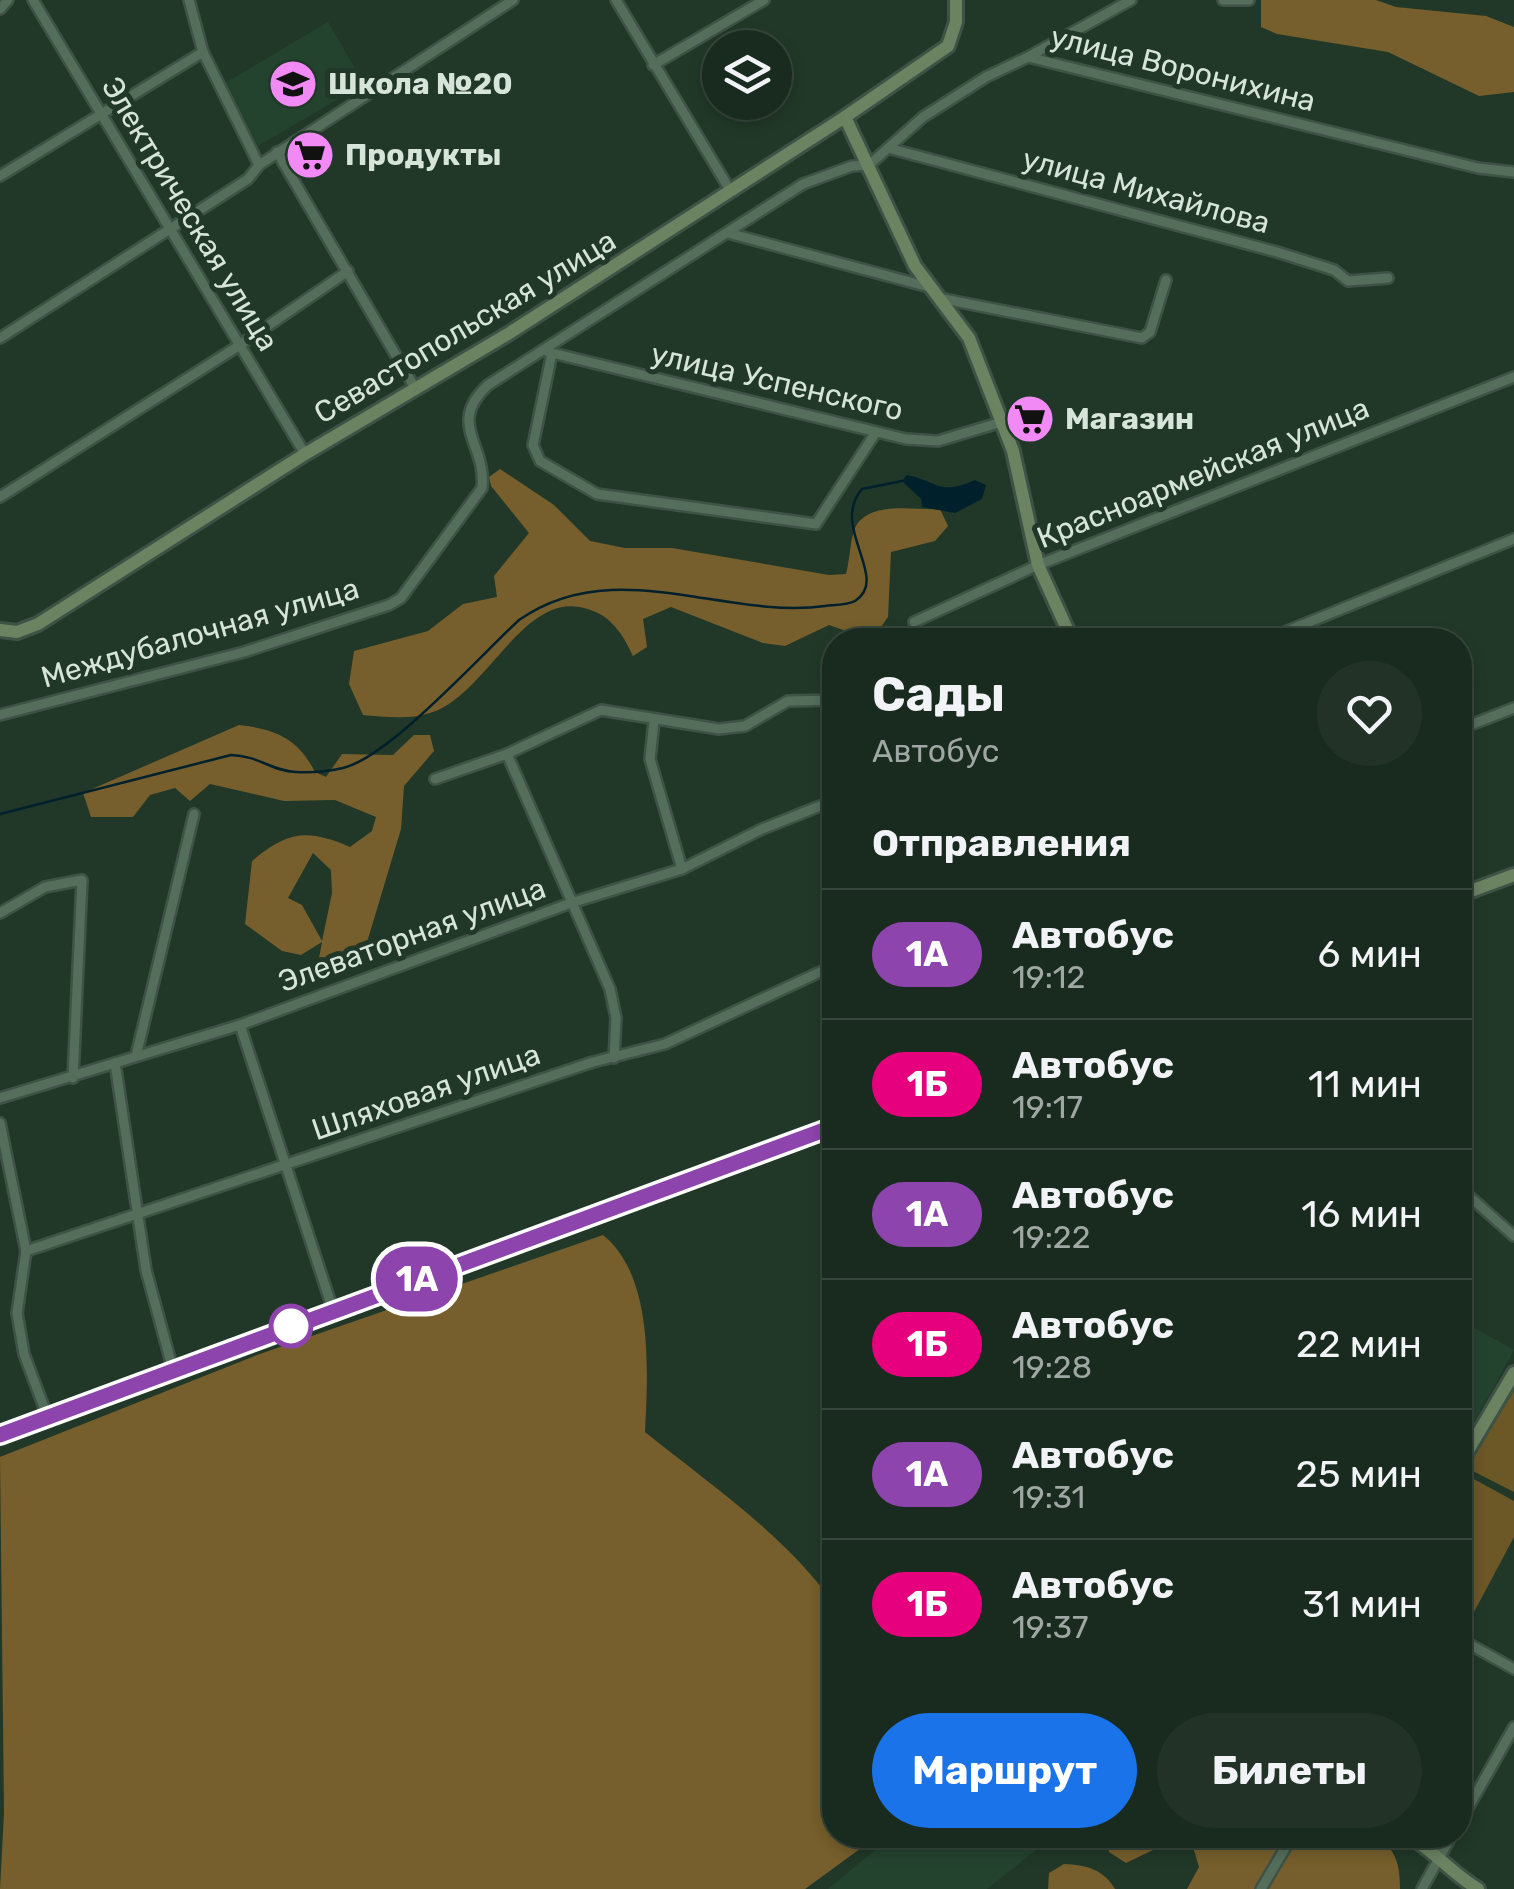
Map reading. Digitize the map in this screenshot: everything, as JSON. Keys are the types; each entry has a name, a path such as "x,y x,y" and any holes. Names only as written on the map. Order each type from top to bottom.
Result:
{"street":[{"path":"0,8 8,0"},
{"name":"Электрическая улица","path":"33,0 305,454"},
{"path":"189,0 203,52 258,165"},
{"path":"0,338 171,230 248,179 258,165 277,152 513,0"},
{"path":"616,0 730,190"},
{"path":"653,65 764,0"},
{"name":"Севастопольская улица","path":"0,630 17,632 38,624 305,454 508,334 845,117 948,46 956,22 956,0"},
{"path":"1028,57 1131,0"},
{"path":"1223,0 1249,0"},
{"path":"0,176 203,52"},
{"name":"улица Воронихина","path":"869,165 922,117 986,77 1028,57 1478,168 1514,172"},
{"path":"845,117 934,293 969,338 1013,451 1038,564 1067,628"},
{"name":"улица Михайлова","path":"888,148 1276,252 1334,270 1348,281 1388,278"},
{"path":"277,152 415,388"},
{"path":"869,165 852,166 803,184 546,352 532,445 540,461 597,494 816,524 853,474 876,432"},
{"path":"728,233 934,293 1142,338 1150,332 1166,280"},
{"path":"0,497 240,345 348,271"},
{"name":"улица Успенского","path":"546,352 876,432 938,442 1002,422"},
{"name":"Междубалочная улица","path":"0,715 244,652 401,598 482,488 482,468 468,426 470,406 488,385 546,352"},
{"name":"Красноармейская улица","path":"914,622 1038,564 1514,377"},
{"path":"1295,628 1514,539"},
{"path":"436,779 507,754 600,710 654,722 719,728 744,726 788,700 822,700"},
{"path":"1472,725 1514,708"},
{"path":"654,722 650,760 682,869"},
{"path":"507,754 610,989 616,1018 614,1058"},
{"name":"Элеваторная улица","path":"0,1098 240,1025 570,903 682,869 762,829 822,805"},
{"path":"136,1056 194,814"},
{"path":"1472,891 1514,875"},
{"path":"0,913 45,887 82,880 73,1078"},
{"name":"Шляховая улица","path":"26,1251 665,1044 822,970"},
{"path":"240,1025 333,1310"},
{"path":"115,1063 136,1214 159,1330 173,1370"},
{"path":"0,1124 26,1251 17,1313 24,1354 48,1418"},
{"path":"0,1435 822,1131"},
{"path":"1472,1199 1514,1236"},
{"path":"1472,1444 1514,1373"},
{"path":"1472,1646 1514,1669"},
{"path":"1472,1801 1514,1726"},
{"path":"1262,1889 1286,1848"},
{"path":"1426,1848 1440,1858 1450,1873 1478,1889"},
{"path":"1422,1889 1445,1848"}],"shaded area":[{"path":"1261,0 1376,0 1396,7 1486,16 1514,27 1514,92 1479,96 1388,52 1277,34 1261,27"},
{"name":"Школа №20","path":"328,22 364,84 258,146 222,85"},
{"path":"500,469 554,505 590,541 625,548 672,548 829,575 846,574 856,526 873,513 895,508 940,509 948,526 935,541 891,552 888,617 880,628 829,625 785,646 763,643 671,607 643,619 647,647 633,656 624,638 606,618 589,609 559,608 522,631 452,702 416,716 363,715 349,684 354,651 428,631 463,604 497,597 494,576 529,533 491,486 489,477"},
{"path":"239,725 284,737 301,751 315,772 326,777 342,754 393,755 414,735 430,735 434,751 404,786 401,829 368,939 352,971 330,976 317,969 322,942 301,955 282,951 245,924 252,861 276,844 298,836 321,837 350,847 372,831 376,817 335,800 284,801 210,784 190,801 175,788 150,795 133,817 91,817 83,793","holes":["313,853 331,870 332,893 322,941 302,905 288,898"]},
{"path":"603,1235 620,1253 639,1300 646,1354 645,1432 770,1533 822,1588 822,1848 861,1848 805,1889 0,1889 4,1813 0,1457 257,1355"},
{"path":"1472,1327 1514,1350 1472,1426"},
{"path":"1514,1391 1514,1492 1472,1471 1472,1456"},
{"path":"1472,1478 1514,1501 1514,1537 1472,1616"},
{"path":"877,1848 1039,1848 987,1889 828,1889"},
{"path":"1108,1848 1157,1848 1126,1863"},
{"path":"1193,1848 1389,1848 1399,1872 1400,1889 1187,1889 1199,1867"},
{"path":"1064,1864 1093,1869 1115,1889 1048,1889 1049,1873"}],"water":[{"path":"907,475 946,487 975,480 986,485 982,499 955,513 922,507 921,499 902,481"}],"waterway":[{"path":"0,814 231,755 287,771 343,768 362,760 409,726 519,620 555,601 593,592 631,590 787,608 855,601 864,591 867,579 852,519 854,504 862,489 902,481"}],"bus line":[{"name":"1А","path":"0,1435 822,1131"}],"place":[{"name":"Школа №20","path":"293,84"},
{"name":"Продукты","path":"310,155"},
{"name":"Магазин","path":"1030,419"}]}
